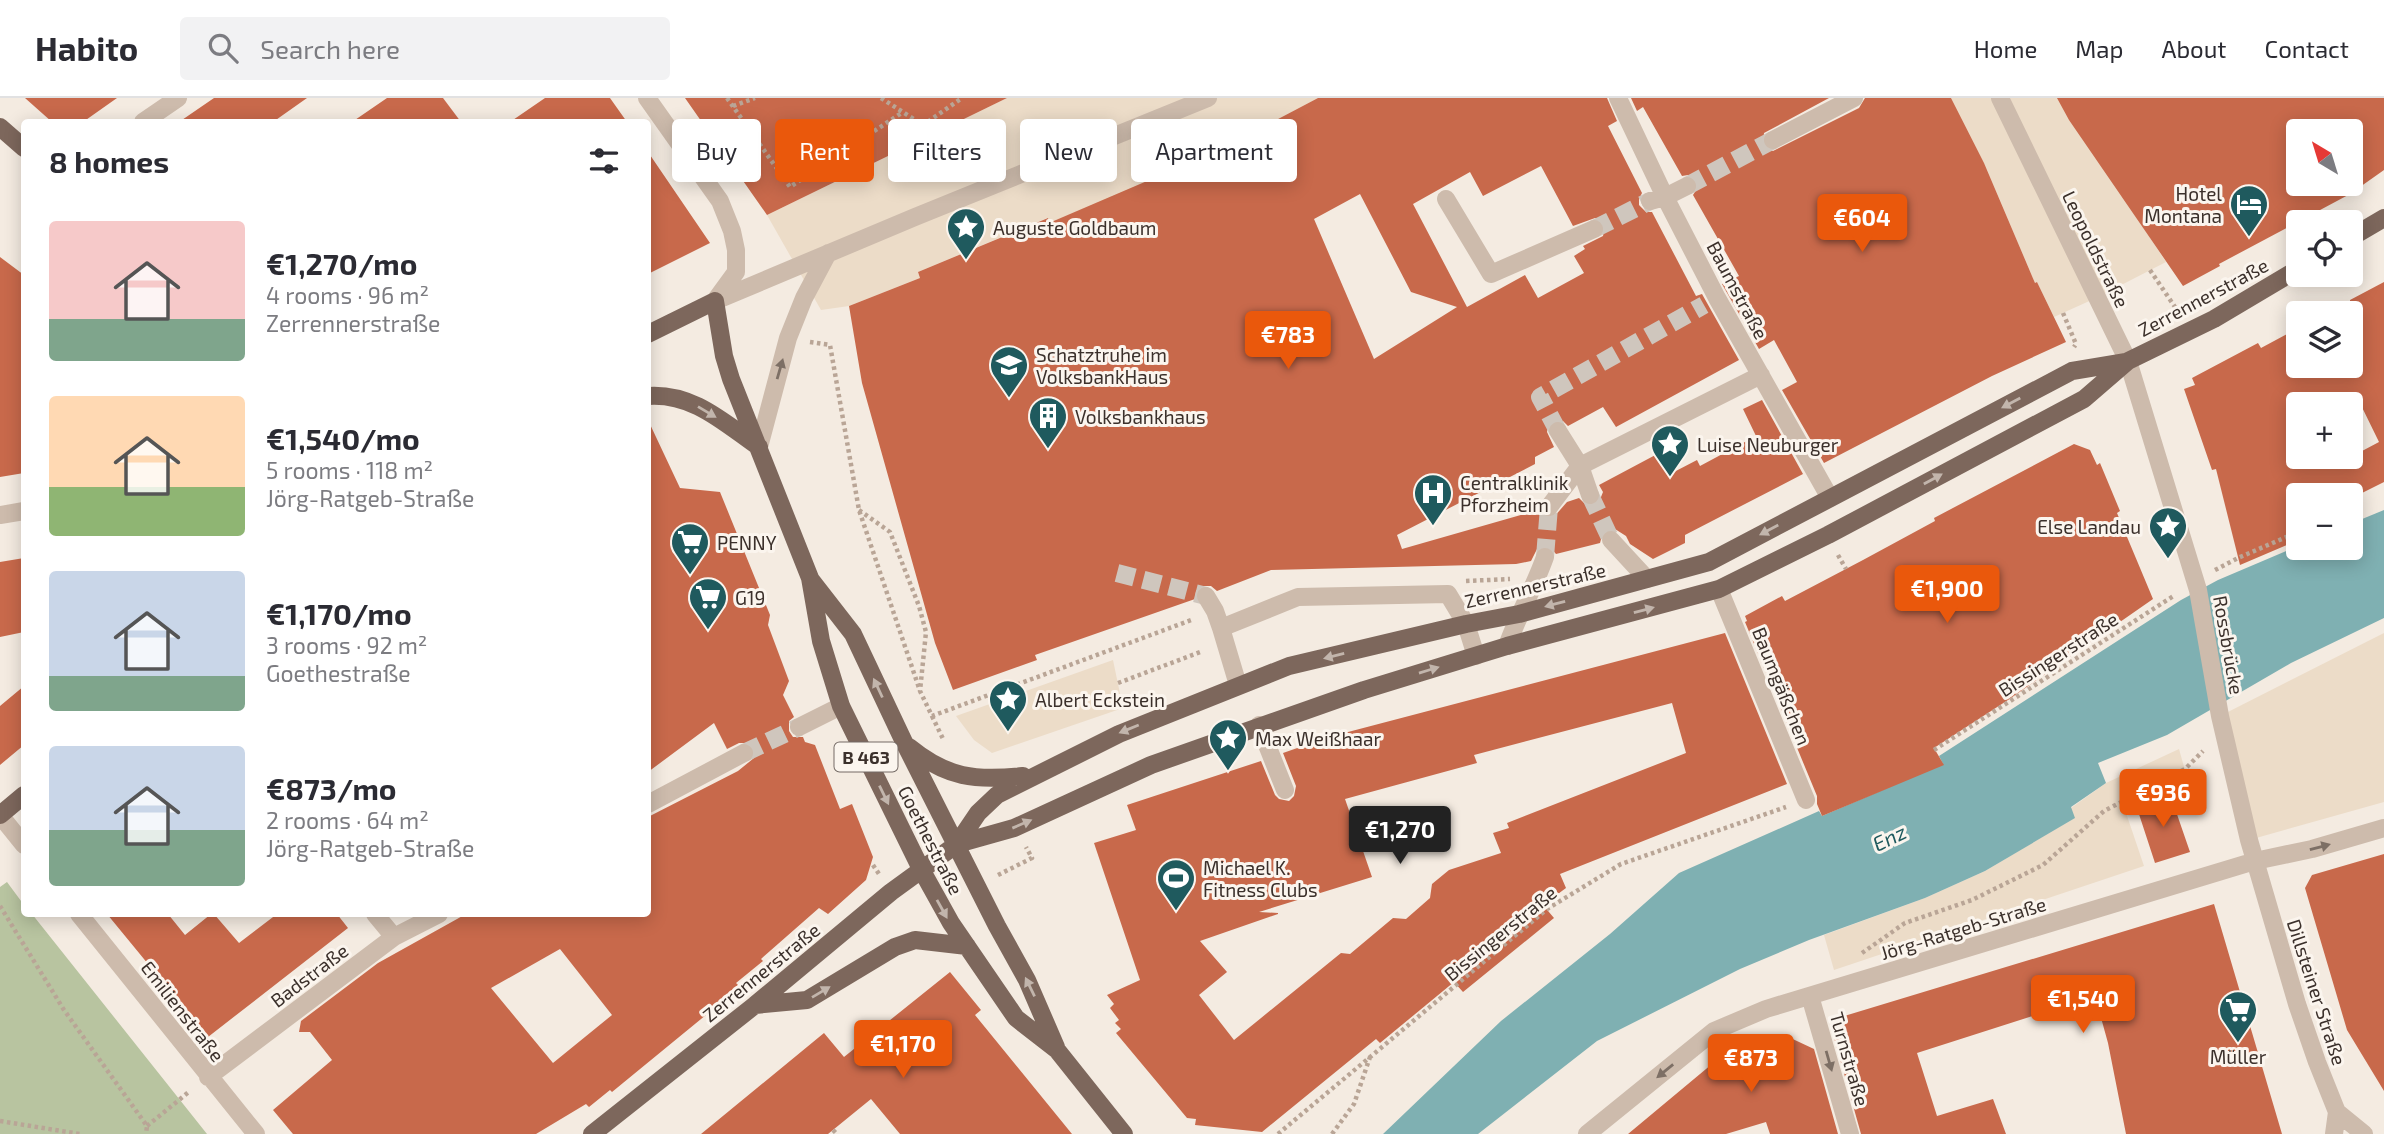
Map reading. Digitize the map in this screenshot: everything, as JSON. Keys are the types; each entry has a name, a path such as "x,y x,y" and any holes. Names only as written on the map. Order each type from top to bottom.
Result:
{"main road":[{"path":"0,127 21,145"},
{"path":"2363,230 2384,218"},
{"name":"Zerrennerstraße","path":"592,1134 921,869 957,844 1014,828 1151,765 1259,725 1507,646 1718,589 1828,536 2084,398 2128,361 2190,331 2286,276"},
{"path":"651,333 715,301"},
{"name":"Goethestraße","path":"715,301 724,356 731,379 810,578 821,641 841,706 921,869 951,923 1016,1018 1057,1050 1124,1134"},
{"name":"Zerrennerstraße","path":"957,844 978,813 997,795 1119,734 1289,667 1466,624 1519,614 1709,562 2072,371 2128,361"},
{"path":"651,396 668,394 688,401 759,447"},
{"name":"Goethestraße","path":"810,578 853,634 976,886 1027,980 1057,1050"},
{"path":"904,742 923,759 962,776 1005,778 1037,775"},
{"path":"0,815 21,798"},
{"path":"755,1005 807,1000 895,947 915,940 967,946"}],"street":[{"path":"147,119 178,98"},
{"path":"648,98 720,201 732,231 736,250 736,272 715,301"},
{"path":"715,301 1208,98"},
{"name":"Baumstraße","path":"1618,98 1658,199 1710,302 1761,375 1830,498"},
{"path":"1773,140 1854,98"},
{"name":"Leopoldstraße","path":"2000,98 2128,361 2197,586"},
{"path":"1658,199 1687,186"},
{"path":"1446,199 1491,274 1594,229"},
{"path":"759,447 788,338 804,298 828,253"},
{"path":"1549,507 1580,466 1761,375"},
{"path":"1559,431 1580,466 1590,495"},
{"path":"0,515 21,512"},
{"path":"1611,540 1647,579"},
{"path":"1507,646 1545,557"},
{"name":"Rossbrücke","path":"2197,586 2220,717"},
{"name":"Baumgäßchen","path":"1718,589 1806,800"},
{"path":"1222,636 1298,597 1448,594 1466,624 1476,656"},
{"path":"1206,596 1215,611 1238,685"},
{"path":"799,727 841,706"},
{"path":"2220,717 2255,862"},
{"path":"1259,725 1285,790"},
{"path":"651,802 744,753"},
{"path":"0,815 21,841"},
{"name":"Jörg-Ratgeb-Straße","path":"1587,1134 1714,1031 1766,1009 2255,862 2384,828"},
{"name":"Dillsteiner Straße","path":"2255,862 2316,1062 2337,1112"},
{"name":"Emilienstraße","path":"81,917 256,1134"},
{"path":"377,917 394,937"},
{"name":"Badstraße","path":"208,1077 394,937 433,917"},
{"name":"Turnstraße","path":"1810,996 1850,1134"},
{"path":"2334,1134 2337,1112"},
{"path":"2337,1112 2364,1134"}],"path":[{"path":"727,98 790,187 903,112"},
{"path":"733,106 755,98"},
{"path":"881,98 923,125 962,98"},
{"path":"2150,270 2190,331"},
{"path":"788,338 830,345 859,510 920,691"},
{"path":"859,510 890,532 919,606 926,632"},
{"path":"2238,558 2286,537"},
{"name":"Bissingerstraße","path":"1936,749 2197,586"},
{"path":"1118,682 1222,636"},
{"path":"1853,960 1905,923 1972,900 2043,865 2104,811 2185,769 2220,717"},
{"name":"Bissingerstraße","path":"1278,1134 1547,909 1621,864 1806,800"},
{"path":"976,886 1032,858"},
{"path":"0,906 64,1010 147,1126 146,1134"},
{"path":"1332,1134 1353,1104 1371,1056"},
{"path":"147,1126 208,1077"},
{"path":"0,1121 80,1134"}],"green space":[{"path":"7,882 21,901 21,917 34,917 207,1134 0,1134 0,887"}],"shaded area":[{"path":"1007,98 1318,98 1278,119 1131,119 1131,182 1147,182 1049,223 1047,218 918,272 920,278 849,306 821,310 767,215 835,182 874,182 874,163 888,156 888,182 1006,182 1006,119 964,119"},
{"path":"1951,98 2058,98 2166,262 2054,317 2037,282 2035,283 1987,170"},
{"path":"2384,633 2384,802 2249,840 2220,716"},
{"path":"1113,660 1123,708 992,753 974,740 956,716"},
{"path":"2179,749 2188,781 2124,807 2144,866 1834,970 1824,935 1925,898 1985,871 2074,818 2071,808 2106,783"}],"water":[{"name":"Enz","path":"2384,510 2384,618 2291,663 2167,735 2098,763 2106,783 2071,807 2075,818 1985,871 1925,898 1809,940 1740,969 1597,1041 1478,1134 1383,1134 1501,1021 1610,934 1679,873 1819,811 1822,816 1943,764 1939,756 2181,600 2218,580 2286,551 2286,560 2363,560 2363,519"}],"building":[{"path":"25,98 117,98 87,119 49,119"},
{"path":"214,98 307,98 277,119 183,119"},
{"path":"387,98 443,98 459,119 356,119"},
{"path":"545,98 610,98 625,119 514,119"},
{"path":"685,98 1007,98 964,119 888,119 888,156 874,163 874,119 775,119 775,182 835,182 767,215 744,182 761,182 761,119 700,119"},
{"path":"1318,98 1607,98 1617,121 1608,126 1642,193 1639,205 1646,212 1652,212 1696,296 1702,294 1739,360 1616,427 1603,407 1568,426 1563,421 1553,421 1547,432 1554,447 1535,457 1535,464 1397,535 1402,549 1538,510 1543,516 1553,518 1567,502 1579,498 1587,506 1594,505 1599,502 1603,492 1599,485 1661,452 1672,473 1697,460 1700,466 1756,436 1743,409 1762,400 1803,474 1685,535 1685,543 1653,559 1630,544 1626,536 1615,529 1609,529 1603,532 1600,543 1556,554 1550,547 1543,546 1537,549 1531,561 1516,564 1271,570 1217,591 1211,586 1201,586 1196,591 1195,599 1035,655 1037,660 953,690 935,643 862,383 849,306 920,278 918,272 1048,218 1049,223 1145,182 1297,182 1297,119 1278,119","holes":["1541,166 1573,226 1595,218 1605,225 1603,236 1583,246 1585,249 1574,256 1584,273 1538,298 1525,275 1467,307 1413,204 1470,172 1483,196","1360,194 1411,292 1457,307 1374,359 1314,219"]},
{"path":"1631,98 1829,98 1764,133 1763,145 1773,151 1859,108 1865,98 1951,98 1984,163 2035,283 2037,282 2066,342 1992,376 1824,463 1782,390 1797,382 1774,340 1759,349 1722,284 1739,276 1693,195 1698,187 1697,180 1688,175 1682,176 1643,107 1637,111"},
{"path":"2057,98 2384,98 2384,170 2363,185 2363,119 2286,119 2286,196 2346,196 2320,210 2286,210 2286,228 2183,286 2069,120"},
{"path":"651,156 710,243 651,272"},
{"path":"0,257 21,273 21,474 0,477"},
{"path":"2384,282 2384,482 2363,492 2363,483 2286,483 2286,545 2240,565 2216,469 2212,470 2184,389 2195,385 2192,378 2258,343 2261,348 2286,334 2286,378 2363,378 2363,301 2350,301"},
{"path":"651,426 680,488 720,492 770,615 768,625 789,681 783,695 794,717 789,721 789,731 793,737 803,737 805,742 815,745 840,809 852,804 873,857 866,880 828,914 819,908 736,983 738,985 723,1001 612,1092 610,1090 589,1107 586,1104 536,1134 293,1134 273,1110 332,1060 310,1032 299,1032 301,1021 378,963 461,917 651,917 651,815 738,771 754,758 754,748 749,743 739,743 727,749 714,723 651,770","holes":["560,949 612,1015 553,1063 491,988"]},
{"path":"2074,444 2090,450 2097,465 2100,463 2120,511 2117,513 2153,599 1934,748 1944,765 1822,816 1817,796 1745,622 1745,616 1782,596 1785,601"},
{"path":"21,558 21,633 0,637 0,562"},
{"path":"1725,633 1787,784 1560,874 1566,888 1543,905 1554,918 1463,992 1454,982 1380,1043 1376,1039 1262,1132 1195,1125 1196,1119 1187,1118 1116,1033 1121,1029 1115,1023 1119,1020 1110,1008 1114,1004 1107,995 1140,980 1094,843 1136,830 1127,805 1261,761 1275,795 1279,799 1289,801 1294,796 1296,786 1283,753 1329,737","holes":["1672,703 1686,753 1507,823 1509,828 1493,833 1501,853 1449,870 1432,884 1430,898 1406,919 1393,918 1350,954 1341,953 1234,1040 1199,995 1227,972 1200,941 1278,914 1259,912 1372,877 1345,799 1477,763 1474,755"]},
{"path":"21,688 21,748 0,765 0,706"},
{"path":"2170,794 2190,852 2155,863 2136,805"},
{"path":"2384,854 2384,1091 2347,1030 2305,888 2312,875"},
{"path":"2214,904 2282,1134 2126,1134 2108,1043 2095,996 1917,1053 1937,1116 1993,1099 2006,1134 1861,1134 1833,1034 1841,1017"},
{"path":"109,917 170,917 185,935 207,917 217,917 239,943 273,917 339,917 348,928 208,1037"},
{"path":"950,972 981,1010 975,1015 1072,1134 900,1134 871,1099 828,1134 701,1134 824,1033 844,1057"},
{"path":"1782,1034 1814,1049 1838,1134 1770,1134 1766,1122 1726,1134 1628,1134 1730,1049"}],"tunnel":[{"path":"1687,186 1773,140"},
{"path":"1594,229 1650,201"},
{"path":"1558,431 1540,397 1704,305"},
{"path":"1590,495 1611,540"},
{"path":"1545,557 1549,507"},
{"path":"1117,573 1206,596"},
{"path":"744,753 799,727"}],"place":[{"name":"Hotel Montana","path":"2249,238"},
{"name":"Auguste Goldbaum","path":"966,261"},
{"name":"Schatztruhe im VolksbankHaus","path":"1009,399"},
{"name":"Volksbankhaus","path":"1048,450"},
{"name":"Luise Neuburger","path":"1670,478"},
{"name":"Centralklinik Pforzheim","path":"1433,527"},
{"name":"Else Landau","path":"2168,560"},
{"name":"PENNY","path":"690,576"},
{"name":"G19","path":"708,631"},
{"name":"Albert Eckstein","path":"1008,733"},
{"name":"Max Weißhaar","path":"1228,772"},
{"name":"Michael K. Fitness Clubs","path":"1176,912"},
{"name":"Müller","path":"2238,1044"}]}
